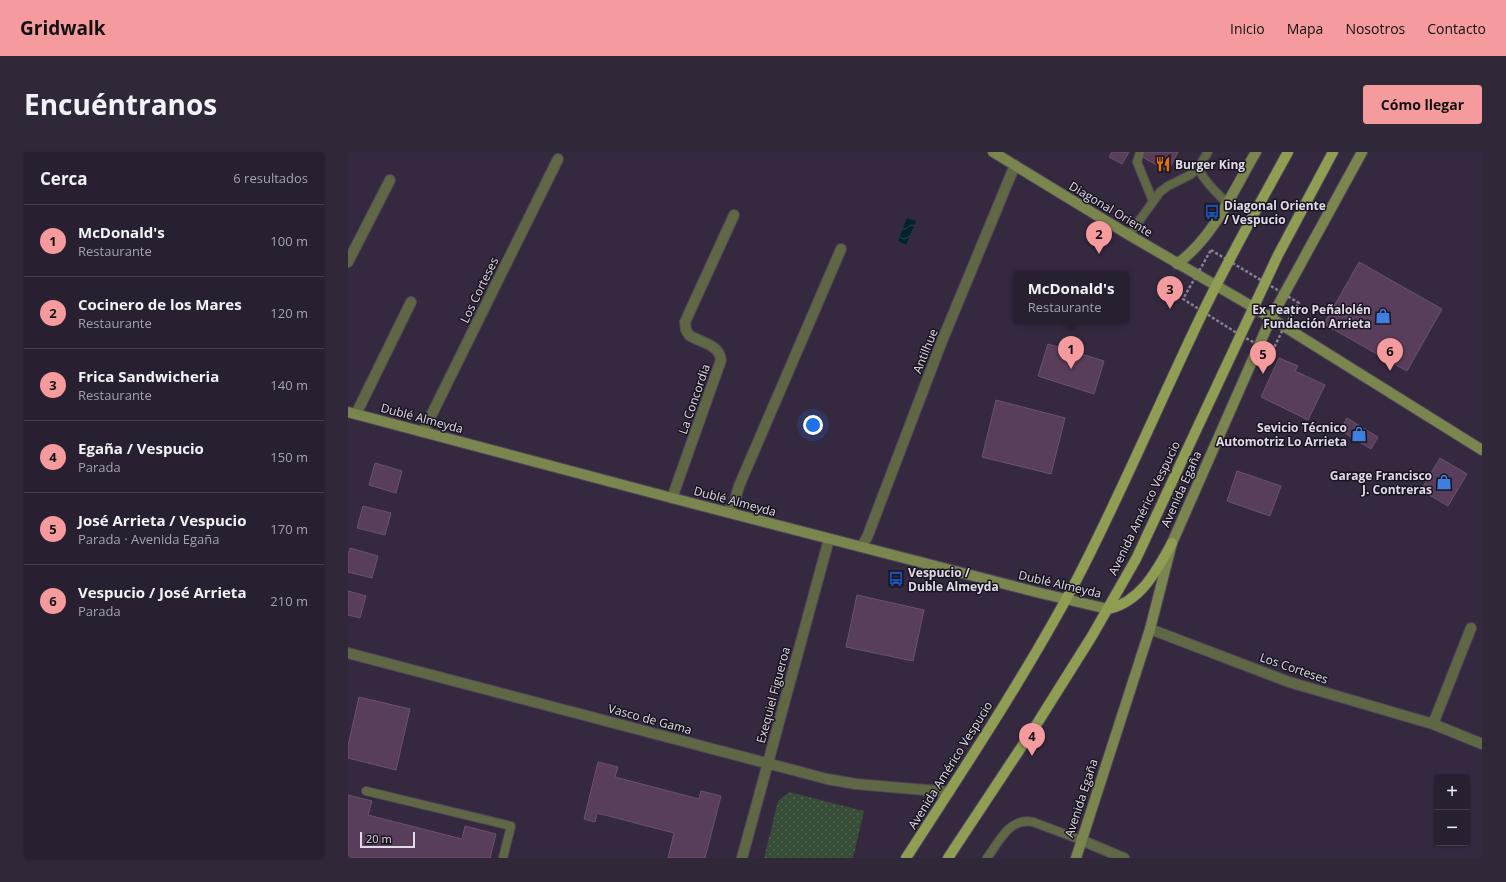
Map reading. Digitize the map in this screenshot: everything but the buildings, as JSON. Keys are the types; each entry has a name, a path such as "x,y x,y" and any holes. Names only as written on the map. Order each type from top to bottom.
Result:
{"main road":[{"name":"Diagonal Oriente","path":"993,152 1129,236 1253,307 1482,450"},
{"path":"1177,264 1194,250 1202,241 1256,152"},
{"name":"Avenida Américo Vespucio","path":"906,858 1020,678 1065,600 1099,535 1203,312 1288,152"},
{"name":"Avenida Américo Vespucio","path":"948,858 1038,722 1108,609 1136,559 1278,255 1333,152"},
{"name":"Avenida Egaña","path":"1076,858 1150,629 1172,543 1271,318 1362,152"},
{"name":"Dublé Almeyda","path":"352,413 862,548 1065,600 1108,609"},
{"path":"1108,609 1118,607 1128,602 1141,590 1155,573 1172,543"}],"street":[{"name":"Los Corteses","path":"423,432 558,159"},
{"name":"Antilhue","path":"862,548 942,341 1015,165"},
{"path":"348,262 390,180"},
{"name":"La Concordia","path":"672,498 721,360 721,355 717,349 689,334 686,330 685,322 734,215"},
{"path":"728,512 735,500 739,486 842,249"},
{"name":"Dublé Almeyda","path":"352,413 411,302"},
{"name":"Exequiel Figueroa","path":"742,858 829,539"},
{"path":"1433,724 1472,628"},
{"name":"Los Corteses","path":"1150,629 1289,682 1433,724 1482,744"},
{"name":"Vasco de Gama","path":"348,653 842,783 949,792"},
{"path":"1082,840 1124,858"}],"lane":[{"path":"1140,152 1137,162 1153,201"},
{"path":"1129,236 1160,192 1164,188 1190,175 1198,168 1208,152"},
{"path":"1198,168 1202,177 1226,203"},
{"path":"366,791 511,826 503,858"},
{"path":"987,858 1008,828 1014,824 1026,821 1033,822 1082,840"}],"path":[{"path":"1183,299 1240,335 1272,352"}],"green space":[{"path":"789,792 864,811 853,858 764,858 778,801"}],"water":[{"path":"907,218 916,221 906,245 898,241"}],"place":[{"name":"Burger King","path":"1163,164"},
{"name":"Diagonal Oriente / Vespucio","path":"1212,212"},
{"name":"Cocinero de los Mares","path":"1099,254"},
{"name":"Frica Sandwicheria","path":"1170,309"},
{"name":"Ex Teatro Peñalolén Fundación Arrieta","path":"1383,316"},
{"name":"McDonald's","path":"1071,369"},
{"name":"Vespucio / José Arrieta","path":"1390,371"},
{"name":"José Arrieta / Vespucio","path":"1263,374"},
{"name":"Sevicio Técnico Automotriz Lo Arrieta","path":"1359,434"},
{"name":"Garage Francisco J. Contreras","path":"1444,482"},
{"name":"Vespucio / Duble Almeyda","path":"896,579"},
{"name":"Egaña / Vespucio","path":"1032,756"}]}
